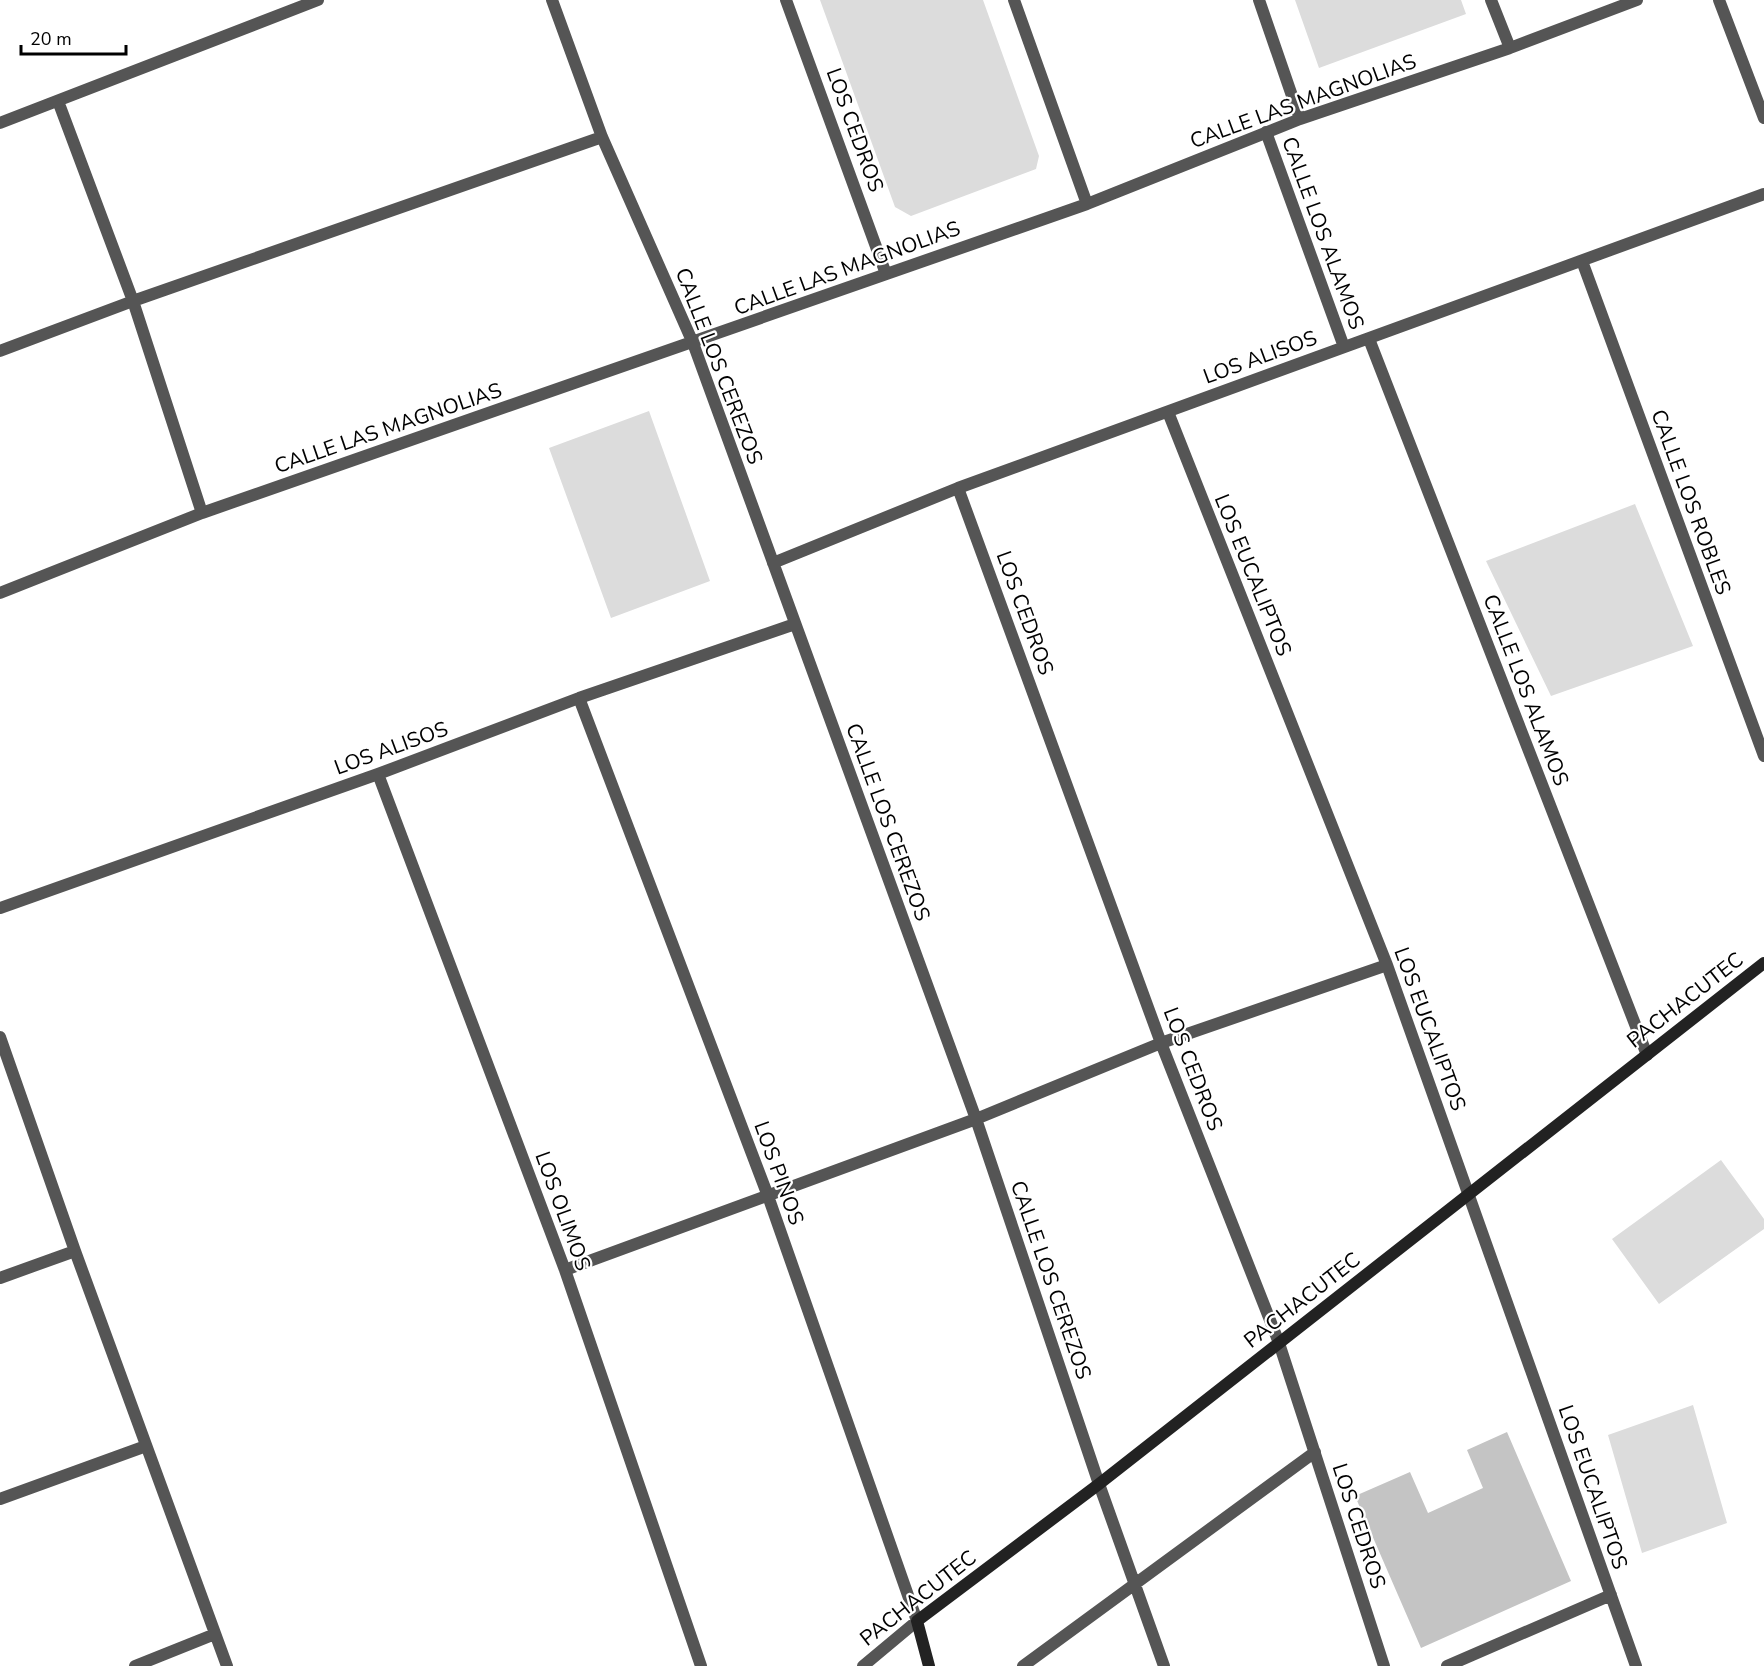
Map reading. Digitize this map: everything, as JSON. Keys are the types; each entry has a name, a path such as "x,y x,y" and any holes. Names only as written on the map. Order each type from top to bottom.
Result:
{"street":[{"path":"0,123 318,0"},
{"name":"CALLE LOS CEREZOS","path":"552,0 602,137 693,343 976,1119 1164,1666"},
{"name":"LOS CEDROS","path":"786,0 886,274"},
{"path":"1014,0 1087,204"},
{"name":"CALLE LOS ALAMOS","path":"1259,0 1299,119"},
{"path":"1491,0 1510,48"},
{"name":"CALLE LAS MAGNOLIAS","path":"0,593 202,513 1087,204 1299,119 1510,48 1637,0"},
{"path":"1719,0 1764,118"},
{"path":"58,102 133,301 202,513"},
{"name":"CALLE LOS ALAMOS","path":"1266,132 1344,347"},
{"path":"0,351 133,301 602,137"},
{"name":"LOS ALISOS","path":"773,563 958,488 1764,194"},
{"name":"CALLE LOS ROBLES","path":"1582,261 1764,756"},
{"name":"CALLE LOS ALAMOS","path":"1369,339 1647,1054"},
{"name":"LOS EUCALIPTOS","path":"1168,412 1387,965 1636,1666"},
{"name":"LOS CEDROS","path":"958,488 1161,1043 1279,1343 1384,1666"},
{"name":"LOS ALISOS","path":"0,908 378,774 579,698 795,624"},
{"name":"LOS PINOS","path":"579,698 768,1196 917,1621 929,1666"},
{"name":"LOS OLIMOS","path":"378,774 565,1270 701,1666"},
{"name":"PACHACUTEC","path":"863,1666 917,1621 1100,1484 1764,963"},
{"path":"565,1270 976,1119 1161,1043 1387,965"},
{"path":"0,1042 226,1666"},
{"path":"0,1278 75,1251"},
{"path":"0,1498 146,1446"},
{"path":"1023,1666 1315,1452"},
{"path":"1447,1666 1611,1595"},
{"path":"135,1666 215,1634"}],"shaded area":[{"path":"820,0 983,0 1039,156 1036,169 911,216 895,207"},
{"path":"1295,0 1461,0 1466,14 1319,68"},
{"path":"649,411 710,581 611,618 549,448"},
{"path":"1635,504 1693,646 1551,696 1486,561"},
{"path":"1721,1160 1764,1219 1764,1229 1659,1304 1612,1239"},
{"path":"1693,1405 1727,1523 1642,1553 1608,1435"}],"building":[{"path":"1507,1432 1571,1581 1421,1648 1355,1496 1410,1472 1428,1513 1483,1488 1467,1450"}]}
